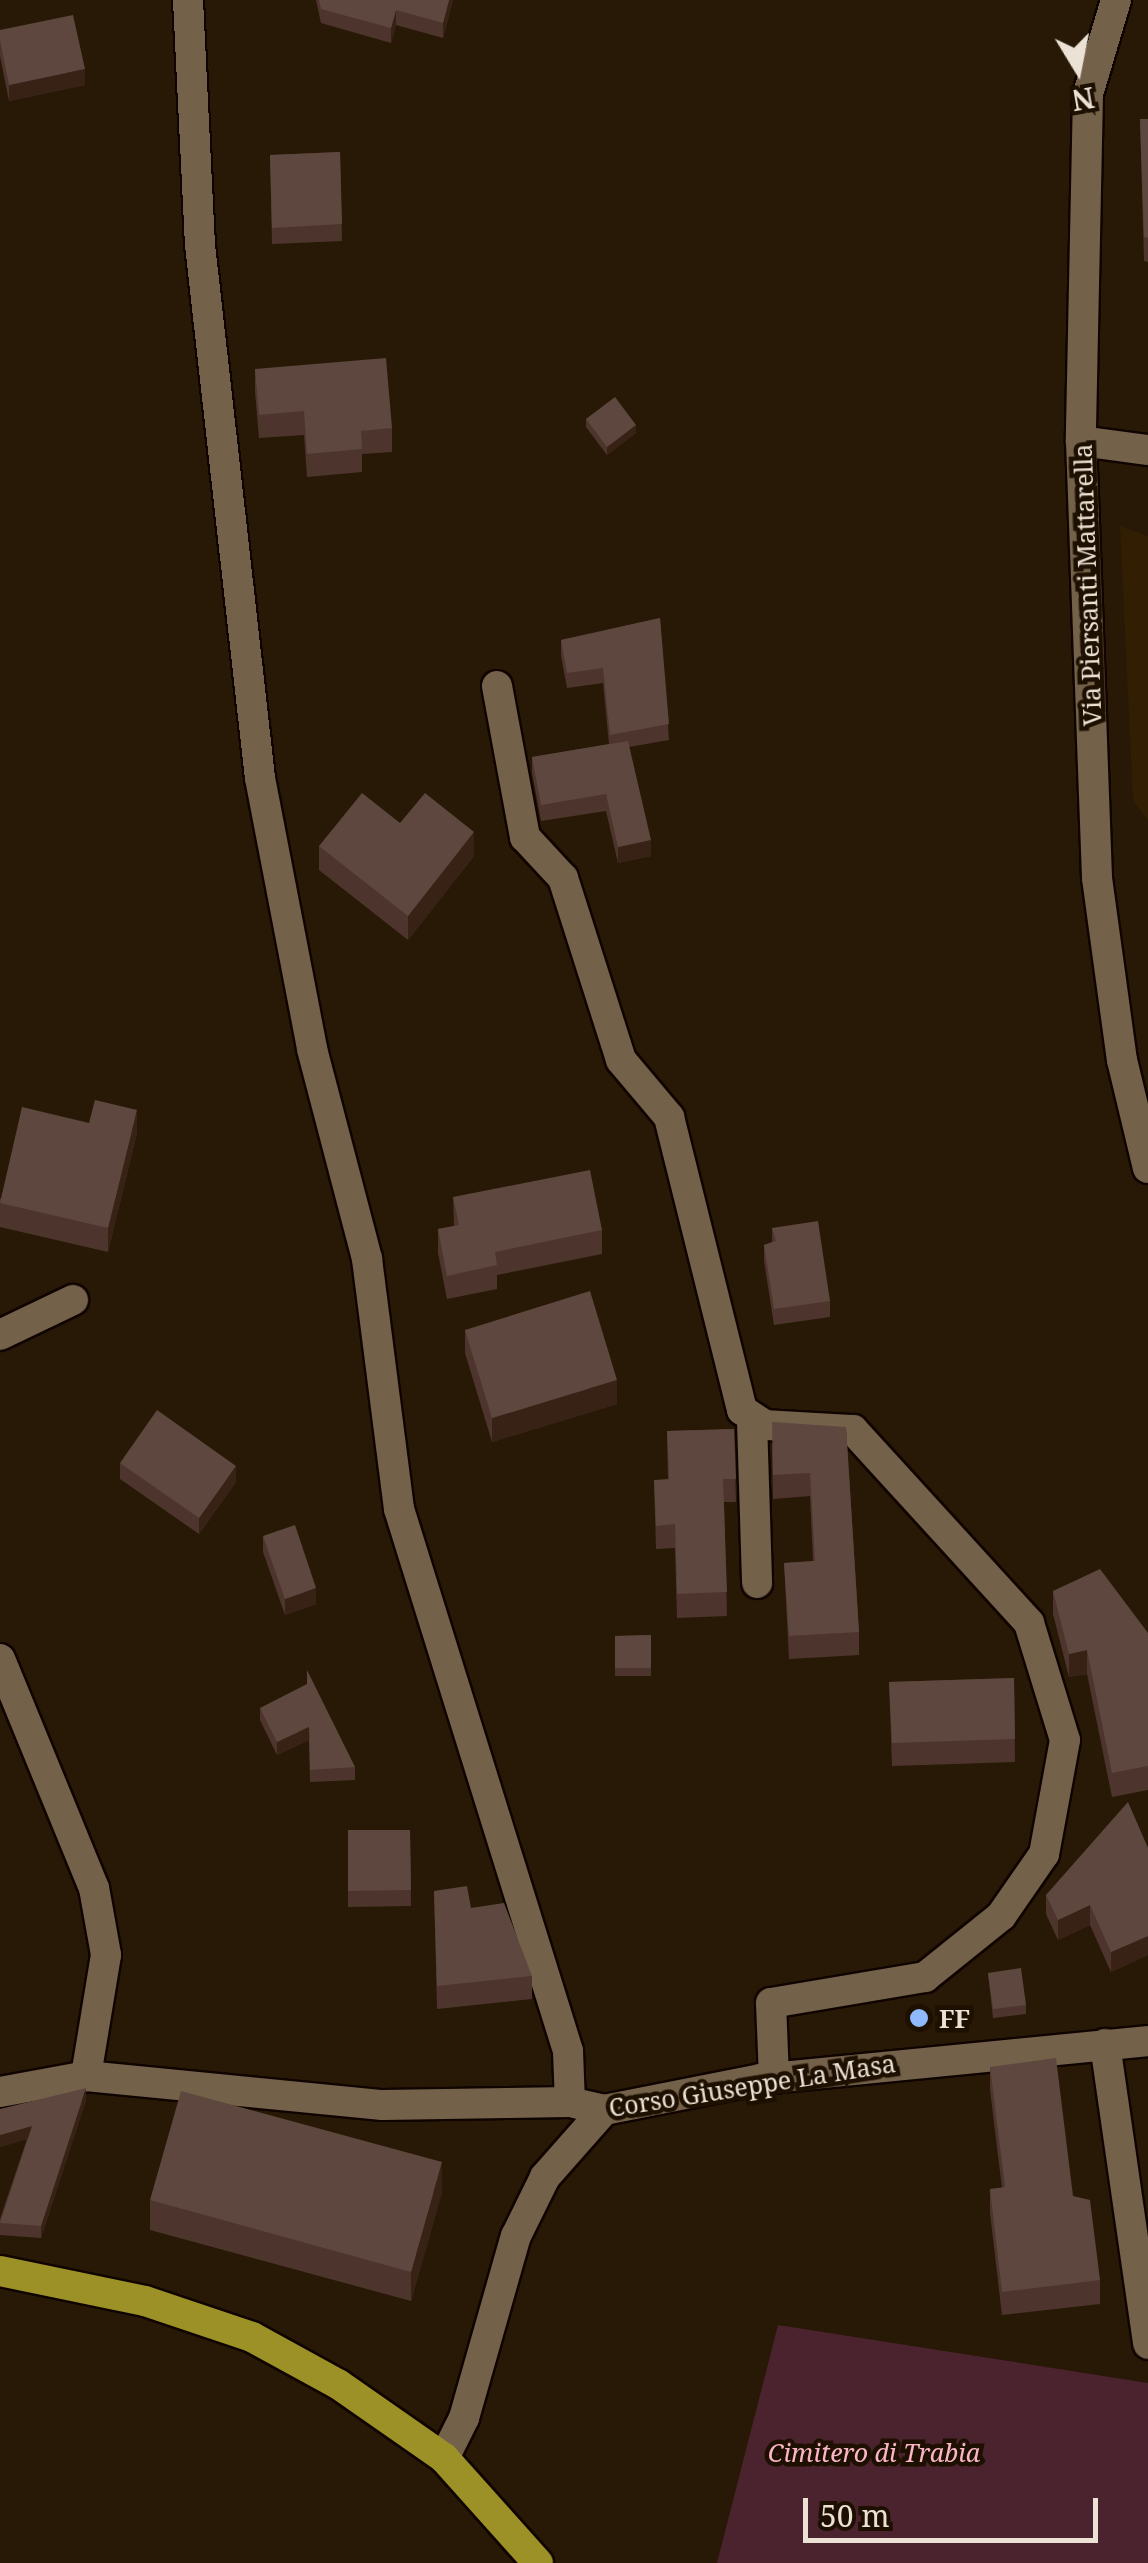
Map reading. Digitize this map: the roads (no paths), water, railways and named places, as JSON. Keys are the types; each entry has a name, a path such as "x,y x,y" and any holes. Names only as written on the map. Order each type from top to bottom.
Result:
{"main road":[{"path":"0,2271 146,2301 252,2338 444,2458 538,2563"}],"street":[{"path":"188,0 205,303 260,778 312,1049 367,1259 400,1509 568,2051 570,2102"},
{"name":"Via Piersanti Mattarella","path":"1116,0 1088,94 1081,441 1097,878 1122,1060 1148,1168"},
{"path":"1081,441 1148,450"},
{"path":"497,686 525,836 563,878 622,1060 670,1118 733,1392 752,1421 758,1584"},
{"path":"0,1335 73,1300"},
{"path":"752,1421 854,1430 1029,1623 1065,1740 1044,1854 1000,1916 925,1977 771,2004 774,2078"},
{"path":"0,1659 94,1888 106,1955 86,2076"},
{"name":"Corso Giuseppe La Masa","path":"0,2092 86,2076 383,2105 570,2102 604,2110 774,2078 1148,2041"},
{"path":"1105,2044 1148,2344"},
{"path":"444,2458 464,2418 516,2236 545,2178 604,2110"}],"place":[{"name":"FF","path":"919,2018"}],"park label":[{"name":"Cimitero di Trabia","path":"874,2452"}]}
